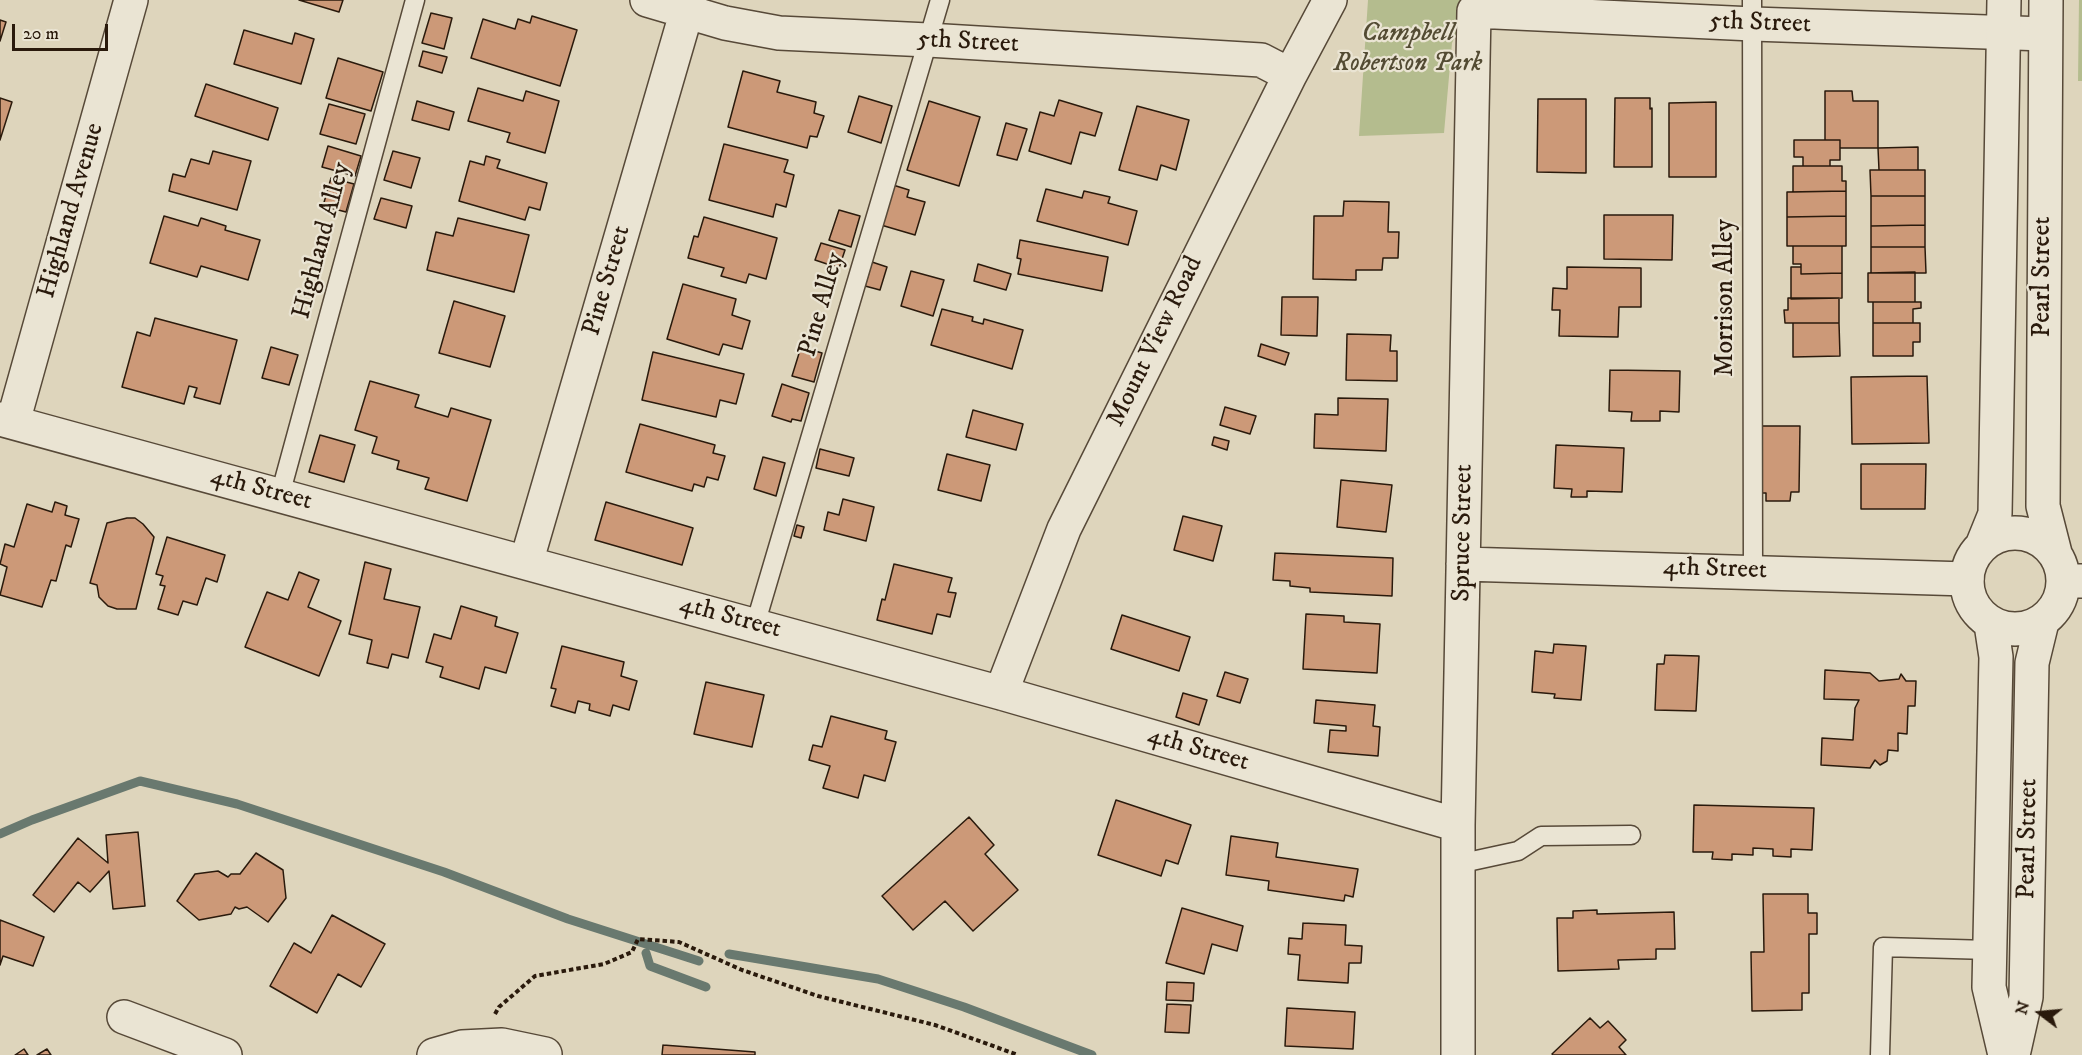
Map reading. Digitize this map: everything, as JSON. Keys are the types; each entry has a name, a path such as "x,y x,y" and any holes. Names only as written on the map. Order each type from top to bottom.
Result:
{"street":[{"name":"Highland Avenue","path":"6,420 131,0"},
{"name":"5th Street","path":"647,0 688,6 725,23 779,33 1261,60 1290,75"},
{"name":"Mount View Road","path":"1001,693 1064,529 1290,75 1330,0"},
{"name":"Pearl Street","path":"1982,546 1995,514 2004,0"},
{"name":"Pearl Street","path":"2046,0 2043,506 2067,572"},
{"name":"Pine Street","path":"526,563 688,6"},
{"name":"5th Street","path":"1474,11 1752,12 2003,33 2045,34"},
{"name":"Spruce Street","path":"1458,1055 1458,825 1474,11"},
{"name":"4th Street","path":"6,420 1001,693 1458,825"},
{"path":"2020,533 2034,536 2046,543 2067,572 2062,597 2054,611 2042,622 2025,629 2008,629 1991,624 1977,612 1969,596 1967,579 1972,561 1982,546 1994,538 2007,534 2020,533"},
{"name":"4th Street","path":"1464,564 1967,579"},
{"name":"Pearl Street","path":"2013,1055 2026,997 2032,663 2042,622"},
{"name":"Pearl Street","path":"1991,624 1996,657 1989,987 2005,1055"},
{"path":"124,1017 225,1055"},
{"path":"434,1055 462,1047 502,1045 544,1054"}],"lane":[{"name":"Highland Alley","path":"280,495 415,0"},
{"name":"Pine Alley","path":"755,625 940,0"},
{"name":"Morrison Alley","path":"1752,12 1753,571"},
{"path":"1458,864 1518,851 1541,836 1631,835"},
{"path":"1880,1055 1883,947 1989,950"}],"path":[{"path":"480,1046 499,1007 536,976 604,964 632,951 638,939 679,942 742,970 818,996 935,1025 1018,1055"}],"green space":[{"name":"Campbell Robertson Park","path":"1368,0 1481,0 1469,8 1452,43 1444,133 1359,136"},
{"path":"2079,0 2082,0 2082,81 2078,81"}],"building":[{"path":"299,0 343,0 339,12"},
{"path":"431,13 452,18 444,49 422,43"},
{"path":"532,16 577,30 560,86 471,58 483,19 515,29 518,19 530,23"},
{"path":"0,20 6,22 0,41"},
{"path":"244,30 292,44 295,33 314,39 301,84 234,64"},
{"path":"423,51 447,57 442,73 419,66"},
{"path":"338,58 383,72 371,111 326,98"},
{"path":"743,71 780,81 777,92 816,102 814,113 824,116 817,137 810,136 807,148 728,127"},
{"path":"206,84 278,108 268,140 195,116"},
{"path":"478,88 523,101 526,91 559,101 545,153 507,142 510,133 468,121"},
{"path":"1825,91 1852,91 1853,101 1878,101 1878,148 1840,148 1840,140 1825,140"},
{"path":"859,96 892,106 881,143 848,132"},
{"path":"0,98 12,102 0,140"},
{"path":"1615,98 1650,98 1652,167 1614,167"},
{"path":"1538,99 1586,99 1586,173 1537,172"},
{"path":"1059,100 1102,113 1095,136 1080,132 1071,164 1029,151 1040,112 1054,116"},
{"path":"417,101 454,112 449,130 412,120"},
{"path":"929,101 980,117 959,186 907,170"},
{"path":"1716,102 1716,177 1669,177 1669,103"},
{"path":"329,104 365,114 356,144 320,134"},
{"path":"1137,106 1189,120 1176,170 1161,165 1157,180 1119,170"},
{"path":"1006,123 1027,129 1017,160 997,155"},
{"path":"1794,140 1840,140 1840,160 1830,160 1830,166 1803,166 1803,157 1794,157"},
{"path":"724,144 788,160 784,172 794,175 786,207 776,204 773,217 709,200"},
{"path":"328,146 361,156 355,176 322,167"},
{"path":"1918,147 1918,170 1879,170 1878,148"},
{"path":"213,151 251,161 237,210 169,191 173,174 185,177 191,159 209,164"},
{"path":"393,151 420,158 411,188 384,180"},
{"path":"486,156 500,160 497,168 547,183 540,210 529,207 525,220 459,201 470,161 484,165"},
{"path":"1793,166 1842,166 1842,181 1846,181 1846,191 1793,192"},
{"path":"1870,170 1925,170 1925,196 1871,196"},
{"path":"331,178 354,184 346,212 323,206"},
{"path":"893,185 909,190 907,197 925,202 915,235 881,225"},
{"path":"1046,189 1082,198 1084,191 1110,197 1108,203 1137,211 1128,245 1037,221"},
{"path":"1846,191 1846,216 1787,217 1787,192"},
{"path":"1871,196 1925,196 1925,225 1871,226"},
{"path":"381,198 412,206 406,228 374,219"},
{"path":"1344,201 1389,202 1388,232 1399,232 1398,258 1383,258 1382,270 1356,270 1356,280 1313,279 1314,216 1343,216"},
{"path":"839,210 860,216 851,247 829,240"},
{"path":"1604,215 1673,215 1672,260 1604,259"},
{"path":"164,216 198,226 201,218 226,226 225,230 260,240 248,280 201,266 197,277 150,263"},
{"path":"1846,216 1846,246 1787,246 1787,217"},
{"path":"704,217 777,238 766,279 749,274 746,283 721,276 724,268 688,258 694,236 698,237"},
{"path":"458,218 529,235 514,292 427,270 436,232 453,236"},
{"path":"1925,225 1925,247 1871,247 1871,226"},
{"path":"1020,240 1108,257 1102,291 1018,274 1021,259 1017,258"},
{"path":"821,243 845,250 839,268 815,260"},
{"path":"1793,246 1842,246 1842,273 1801,274 1801,264 1793,264"},
{"path":"1871,247 1925,247 1926,273 1871,273"},
{"path":"872,262 887,267 880,290 865,286"},
{"path":"978,264 1011,274 1006,290 974,281"},
{"path":"1567,267 1641,268 1641,307 1619,307 1618,337 1559,336 1560,310 1552,310 1553,288 1567,289"},
{"path":"1791,267 1801,267 1801,274 1842,273 1842,298 1791,299"},
{"path":"911,271 944,280 933,316 901,306"},
{"path":"1915,272 1915,302 1868,302 1868,273"},
{"path":"683,284 736,299 732,315 750,321 742,349 723,344 719,355 667,339"},
{"path":"1282,297 1318,297 1317,336 1281,335"},
{"path":"1788,298 1839,298 1839,323 1785,323 1784,310 1788,310"},
{"path":"454,301 505,316 490,367 439,353"},
{"path":"1873,302 1921,302 1921,308 1913,309 1913,323 1873,323"},
{"path":"942,309 973,317 972,321 983,324 984,319 1023,330 1012,369 931,345"},
{"path":"155,318 237,340 220,404 194,397 197,388 189,386 184,404 122,387 137,332 150,336"},
{"path":"1793,323 1839,323 1840,356 1793,357"},
{"path":"1873,323 1920,323 1920,342 1913,342 1913,356 1873,356"},
{"path":"1347,334 1391,335 1390,351 1397,351 1397,381 1346,380"},
{"path":"1261,344 1289,353 1285,365 1258,356"},
{"path":"271,347 298,355 289,385 262,378"},
{"path":"801,347 822,353 814,382 792,376"},
{"path":"653,352 744,374 736,404 720,400 716,417 642,400"},
{"path":"1610,370 1680,371 1679,412 1660,411 1660,421 1631,421 1632,412 1609,411"},
{"path":"1927,376 1929,443 1852,444 1851,377"},
{"path":"370,381 419,395 415,407 448,417 451,408 491,420 467,501 425,489 429,478 397,469 399,461 372,453 377,437 355,430"},
{"path":"782,384 809,393 801,421 792,419 791,422 772,416"},
{"path":"1338,398 1388,399 1386,451 1314,448 1315,414 1338,415"},
{"path":"1225,407 1256,416 1250,434 1220,425"},
{"path":"973,410 1023,424 1016,450 966,437"},
{"path":"640,424 715,445 713,453 725,456 718,480 707,477 704,487 694,484 692,491 626,472"},
{"path":"1762,426 1800,426 1799,492 1791,492 1790,501 1766,501 1766,493 1761,493"},
{"path":"320,435 355,445 344,482 309,472"},
{"path":"1214,437 1229,441 1227,450 1212,445"},
{"path":"1556,445 1624,448 1622,492 1587,491 1587,497 1571,497 1572,489 1554,488"},
{"path":"820,449 854,458 849,476 816,468"},
{"path":"947,454 990,465 981,501 938,490"},
{"path":"763,457 785,463 776,496 754,489"},
{"path":"1861,464 1926,464 1925,509 1861,509"},
{"path":"1341,480 1392,485 1386,532 1337,527"},
{"path":"843,499 874,507 866,541 824,530 828,512 839,515"},
{"path":"55,502 67,506 65,515 79,519 71,547 66,545 56,581 51,580 42,607 0,595 7,567 0,564 5,544 14,547 27,504 52,512"},
{"path":"606,502 693,528 682,565 595,540"},
{"path":"1183,516 1222,526 1213,561 1174,550"},
{"path":"135,518 154,537 136,609 117,609 108,606 99,597 97,585 90,583 107,523"},
{"path":"797,525 804,527 801,538 794,536"},
{"path":"167,537 225,555 217,582 206,578 197,605 183,601 178,615 158,609 165,586 160,585 163,576 156,574"},
{"path":"1275,553 1393,558 1392,596 1310,592 1310,588 1290,586 1290,581 1273,580"},
{"path":"365,562 391,569 384,599 420,607 408,658 392,654 388,668 367,663 372,640 349,634"},
{"path":"894,564 952,578 948,592 956,593 950,617 937,614 932,634 877,620 882,599 885,600"},
{"path":"299,572 319,580 308,607 341,621 319,676 245,647 267,592 288,600"},
{"path":"461,606 497,617 495,626 518,633 506,673 485,667 479,689 440,677 443,667 426,662 434,634 451,639"},
{"path":"1306,614 1344,616 1344,622 1380,624 1377,673 1303,669"},
{"path":"1122,615 1190,637 1179,671 1111,649"},
{"path":"1554,644 1586,646 1581,700 1554,698 1555,694 1532,692 1535,651 1553,653"},
{"path":"562,646 624,662 621,676 637,681 629,710 613,705 610,716 589,710 590,704 578,701 575,713 551,706 556,689 551,688"},
{"path":"1665,655 1699,656 1696,711 1655,710 1657,664 1664,664"},
{"path":"1825,670 1870,673 1879,681 1899,679 1901,674 1906,681 1916,681 1915,706 1908,706 1907,734 1898,733 1898,751 1888,750 1887,761 1880,765 1875,760 1870,768 1821,765 1822,738 1853,740 1855,708 1859,700 1824,699"},
{"path":"1225,672 1248,679 1240,703 1217,696"},
{"path":"706,682 764,695 752,747 694,734"},
{"path":"1183,693 1207,700 1199,725 1176,717"},
{"path":"1316,700 1375,705 1373,726 1380,727 1378,756 1328,752 1330,730 1346,731 1346,726 1314,723"},
{"path":"831,716 887,731 885,739 896,742 885,781 864,775 858,798 823,788 830,766 809,760 813,745 822,747"},
{"path":"1116,800 1191,825 1178,864 1166,860 1161,876 1098,855"},
{"path":"1694,805 1814,808 1812,850 1791,849 1791,857 1773,856 1773,849 1753,848 1753,855 1732,854 1732,860 1712,859 1713,852 1693,852"},
{"path":"969,817 994,845 985,854 1018,890 973,931 945,901 913,930 882,896"},
{"path":"138,832 145,906 113,909 109,871 90,892 78,882 54,912 33,895 78,838 108,863 106,835"},
{"path":"1231,836 1278,843 1276,857 1358,869 1353,897 1345,895 1344,901 1268,890 1269,881 1226,875"},
{"path":"256,853 283,870 286,898 268,922 247,907 239,909 235,907 231,914 199,920 177,901 195,874 218,871 228,877 231,874 240,874"},
{"path":"1763,894 1808,894 1808,913 1817,913 1817,934 1809,934 1809,993 1802,993 1802,1010 1752,1011 1751,952 1764,952"},
{"path":"1182,908 1243,926 1237,951 1212,944 1204,974 1166,963"},
{"path":"1597,910 1597,914 1674,912 1675,949 1656,949 1656,959 1618,960 1619,969 1558,971 1557,918 1573,918 1573,911"},
{"path":"332,915 385,944 361,987 338,974 317,1013 270,986 294,943 311,953"},
{"path":"0,920 44,937 33,966 3,956 0,965"},
{"path":"1303,923 1346,925 1345,945 1362,946 1361,963 1349,963 1348,983 1298,980 1300,955 1288,954 1289,938 1302,939"},
{"path":"1167,982 1194,983 1193,1001 1166,1000"},
{"path":"1167,1004 1191,1005 1189,1033 1165,1032"},
{"path":"1287,1008 1355,1012 1353,1049 1285,1046"},
{"path":"1590,1018 1600,1028 1608,1021 1626,1040 1619,1047 1626,1055 1552,1054"},
{"path":"663,1045 755,1052 755,1055 662,1055"},
{"path":"24,1049 28,1055 15,1055"},
{"path":"47,1049 51,1055 37,1055"}],"waterway":[{"path":"0,834 140,781 237,804 444,872 568,919 699,961"},
{"path":"646,953 650,966 706,987"},
{"path":"729,954 878,979 964,1007 1092,1055"}]}
